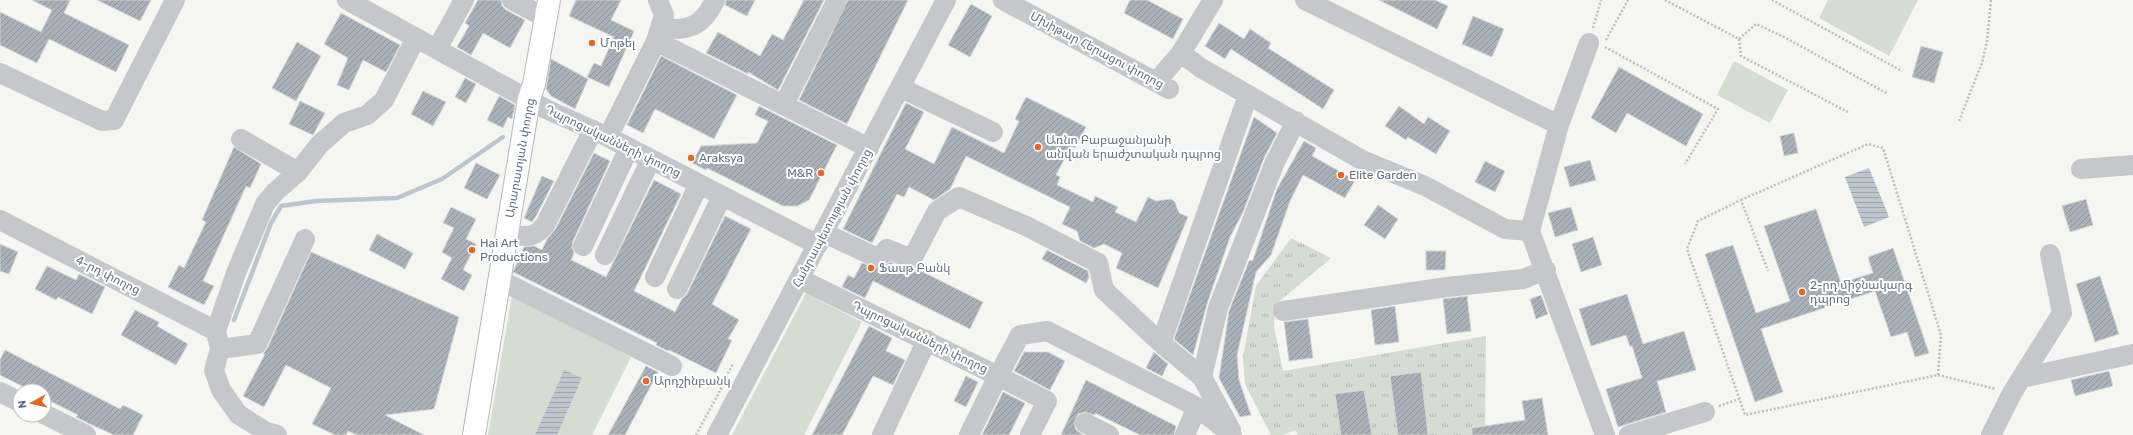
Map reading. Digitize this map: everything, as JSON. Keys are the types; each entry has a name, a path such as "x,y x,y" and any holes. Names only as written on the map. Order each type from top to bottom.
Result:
{"main road":[{"name":"Արարատյան փողոց","path":"474,435 529,99 534,84 547,9"}],"street":[{"path":"0,73 102,121 114,120 176,0"},
{"path":"437,49 464,0"},
{"path":"512,0 547,9"},
{"path":"507,234 529,237 538,234 541,230 600,134 658,34 664,15 658,0"},
{"path":"658,34 678,31 696,24 710,11 715,0"},
{"path":"784,104 837,0"},
{"name":"Հանրապետության փողոց","path":"717,435 946,0"},
{"name":"Մխիթար Հերացու փողոց","path":"1003,0 1163,85 1181,53"},
{"path":"1213,0 1181,53 1201,68 1362,160 1425,186 1505,229 1530,231"},
{"path":"1306,0 1559,125"},
{"name":"Դպրոցականների փողոց","path":"349,1 546,109 629,148 722,196 821,239 878,258 887,249 912,259 936,211 959,197 1026,226 1098,263 1104,290 1160,342"},
{"path":"658,34 784,104 869,148"},
{"path":"277,435 266,432 238,414 221,390 214,370 218,340 236,273 265,204 275,192 298,172 319,145 344,123 367,115 384,100 416,38"},
{"path":"1589,43 1559,125 1530,231 1546,270 1606,435"},
{"path":"900,88 993,132"},
{"path":"1233,435 1202,377 1160,342 1248,95"},
{"path":"1202,377 1218,308 1275,162 1296,121"},
{"path":"241,139 298,172"},
{"path":"583,246 629,148"},
{"path":"605,255 650,159"},
{"path":"2081,168 2133,165"},
{"path":"655,277 699,184"},
{"path":"677,289 722,196"},
{"name":"4-րդ փողոց","path":"0,220 218,340"},
{"path":"218,340 256,344 305,239"},
{"path":"1991,435 2017,386 2062,312 2050,254"},
{"path":"1283,311 1447,287 1523,279 1546,270"},
{"name":"Դպրոցականների փողոց","path":"800,279 998,376 1020,335 1046,331 1197,407 1233,435"},
{"path":"500,280 672,366"},
{"path":"882,435 927,340"},
{"path":"2017,386 2133,354"},
{"path":"969,435 998,376 1047,401 1030,435"},
{"path":"0,392 12,398"},
{"path":"1185,435 1197,407"},
{"path":"1628,435 1705,412"},
{"path":"52,418 86,435"},
{"path":"1085,423 1109,435"}],"path":[{"path":"1589,43 1601,0"},
{"path":"1628,0 1603,46 1718,109 1685,164"},
{"path":"1666,0 1739,39"},
{"path":"1772,0 1902,72"},
{"path":"1959,121 1982,63 1987,41 1991,0"},
{"path":"1739,39 1756,24 1784,36 1888,94"},
{"path":"1739,39 1742,56 1848,112"},
{"path":"1938,375 1941,335 1883,148 1868,144 1741,200 1698,221 1687,249 1745,415 1938,375 2017,386"},
{"path":"1741,200 1768,271"}],"green space":[{"path":"1828,0 1918,0 1889,56 1819,18"},
{"path":"1734,61 1788,90 1770,123 1717,95"},
{"path":"1291,238 1331,258 1275,305 1274,327 1283,371 1486,336 1485,435 1298,435 1295,430 1283,435 1271,435 1245,384 1243,357 1256,286"},
{"path":"806,293 862,322 804,435 732,435"},
{"path":"512,296 631,357 592,435 488,435"}],"shaded area":[{"path":"1869,168 1889,217 1864,227 1845,177"},
{"path":"564,370 582,378 557,435 535,435"}],"building":[{"path":"32,0 70,0 64,13 129,45 116,72 49,39 37,63 0,45 0,12 41,32 52,10"},
{"path":"97,0 151,0 140,21"},
{"path":"478,0 501,0 502,6 506,10 525,20 510,48 483,33 471,55 457,47 469,26 465,23"},
{"path":"576,0 621,0 611,20 634,31 609,87 587,77 594,63 601,66 614,37 569,16"},
{"path":"726,0 755,0 747,16 725,5"},
{"path":"804,0 824,0 778,90 748,72 748,74 706,53 718,32 760,56 772,34 783,40"},
{"path":"848,0 908,0 847,124 799,100"},
{"path":"1130,0 1147,0 1183,19 1173,39 1124,13"},
{"path":"1379,0 1435,0 1448,6 1437,29"},
{"path":"971,4 992,16 970,57 948,45"},
{"path":"341,13 400,45 386,72 363,60 349,90 337,85 348,58 324,44"},
{"path":"1473,16 1504,29 1492,57 1462,44"},
{"path":"1219,23 1244,39 1250,29 1271,43 1268,48 1334,90 1323,109 1231,49 1225,59 1205,46"},
{"path":"297,42 321,56 296,101 272,88"},
{"path":"1921,46 1943,52 1934,83 1912,77"},
{"path":"661,56 737,95 714,139 655,109 643,133 627,125"},
{"path":"551,59 588,79 575,109 551,96 546,89"},
{"path":"1619,67 1703,114 1686,146 1627,113 1616,133 1591,118"},
{"path":"465,78 476,84 466,103 455,97"},
{"path":"423,91 446,102 433,126 411,114"},
{"path":"499,96 515,105 512,119 508,117 503,128 487,120"},
{"path":"1026,97 1086,127 1075,148 1071,146 1056,175 1060,177 1057,185 1093,202 1095,196 1118,207 1115,212 1136,222 1148,197 1156,201 1171,199 1175,202 1179,213 1188,217 1158,288 1116,268 1122,253 1104,244 1094,248 1080,241 1077,231 1062,224 1070,207 966,156 950,189 934,200 909,187 904,197 897,194 872,243 843,229 906,103 924,112 905,149 934,164 952,127 1004,153 1019,121 1015,119"},
{"path":"300,101 325,113 313,135 289,124"},
{"path":"759,106 837,145 809,200 797,206 783,206 707,168 706,170 692,163 701,146 757,143 768,121 755,115"},
{"path":"1399,106 1424,124 1428,117 1450,131 1436,154 1408,137 1406,140 1385,126"},
{"path":"1254,117 1277,133 1264,158 1243,212 1230,237 1207,304 1193,355 1174,339"},
{"path":"1794,133 1798,153 1784,156 1780,136"},
{"path":"1304,141 1316,148 1312,156 1355,180 1345,198 1303,175 1290,201 1271,255 1256,272 1237,355 1239,380 1251,415 1240,417 1219,378 1229,311 1249,261 1253,260 1277,189"},
{"path":"234,147 261,164 250,188 246,186 203,281 214,286 204,305 168,287 179,265 184,268 206,222 202,220"},
{"path":"594,153 610,161 573,241 572,247 574,253 571,260 606,277 654,180 681,194 634,291 675,312 682,299 687,294 725,216 751,229 712,304 739,320 728,339 732,340 716,373 669,350 668,351 656,345 657,343 513,272 524,247 534,246 542,250 547,239 555,230"},
{"path":"1590,160 1596,180 1570,187 1564,167"},
{"path":"1485,161 1505,171 1495,192 1475,182"},
{"path":"476,163 500,175 487,199 464,188"},
{"path":"542,176 554,181 532,222 524,218"},
{"path":"2086,199 2093,225 2070,232 2062,206"},
{"path":"1378,205 1398,219 1385,239 1364,225"},
{"path":"451,207 476,219 466,239 476,244 463,270 472,275 464,291 441,279 452,258 442,252 454,228 443,223"},
{"path":"1571,207 1578,230 1555,237 1548,213"},
{"path":"1816,209 1841,283 1873,273 1868,257 1893,248 1929,353 1915,357 1907,332 1891,337 1875,291 1761,329 1783,392 1755,402 1705,254 1733,245 1756,313 1790,301 1764,226"},
{"path":"377,234 413,253 405,269 369,250"},
{"path":"1593,237 1602,265 1581,272 1572,244"},
{"path":"0,244 18,252 9,274 0,271"},
{"path":"1047,250 1088,271 1089,277 1086,283 1042,259"},
{"path":"1426,251 1446,251 1445,270 1426,270"},
{"path":"311,252 459,317 434,409 385,415 424,435 357,435 348,431 346,435 335,435 312,424 331,388 286,365 264,407 243,396 265,354 263,354 267,349"},
{"path":"890,262 908,270 917,269 983,302 970,329 873,281 865,298 842,287 848,275 854,278 862,263 880,269"},
{"path":"47,266 76,280 79,274 105,287 92,314 58,297 56,300 35,289"},
{"path":"2100,276 2119,334 2095,342 2076,284"},
{"path":"1627,294 1643,344 1684,331 1696,370 1657,381 1666,412 1618,427 1606,389 1642,378 1632,346 1630,347 1626,335 1591,346 1579,309"},
{"path":"1541,295 1548,314 1536,319 1530,299"},
{"path":"1467,296 1471,331 1447,334 1443,299"},
{"path":"1395,306 1399,342 1375,345 1371,310"},
{"path":"135,310 159,322 157,326 188,344 176,365 121,335"},
{"path":"1308,319 1313,358 1289,361 1284,322"},
{"path":"869,326 892,338 886,351 905,360 893,385 873,376 842,435 812,435"},
{"path":"5,350 120,409 123,405 143,415 133,435 114,435 76,417 78,415 52,402 52,383 16,383 0,375 0,360"},
{"path":"1024,352 1048,352 1065,361 1050,390 1014,371"},
{"path":"1154,352 1168,364 1162,376 1146,368"},
{"path":"646,366 658,372 625,435 608,435"},
{"path":"2109,371 2113,386 2075,396 2071,380"},
{"path":"1421,372 1428,435 1398,435 1390,376"},
{"path":"966,376 978,382 966,407 954,401"},
{"path":"1086,380 1176,426 1174,435 1140,435 1095,413 1094,415 1085,412 1078,414 1074,423 1076,430 1083,435 1061,435"},
{"path":"1364,390 1372,435 1341,435 1335,394"},
{"path":"1003,392 1025,403 1009,435 982,435"},
{"path":"1542,398 1548,435 1472,435 1472,428 1525,420 1522,401"}],"waterway":[{"path":"234,320 271,223 281,206 316,201 397,198 442,179 503,137"}],"place":[{"name":"Մոթել","path":"592,43"},
{"name":"Առնո Բաբաջանյանի անվան երաժշտական դպրոց","path":"1038,147"},
{"name":"Araksya","path":"691,158"},
{"name":"M&R","path":"821,173"},
{"name":"Elite Garden","path":"1341,175"},
{"name":"Hai Art Productions","path":"472,250"},
{"name":"Ֆասթ Բանկ","path":"871,268"},
{"name":"2-րդ միջնակարգ դպրոց","path":"1802,292"},
{"name":"Արդշինբանկ","path":"646,381"}]}
